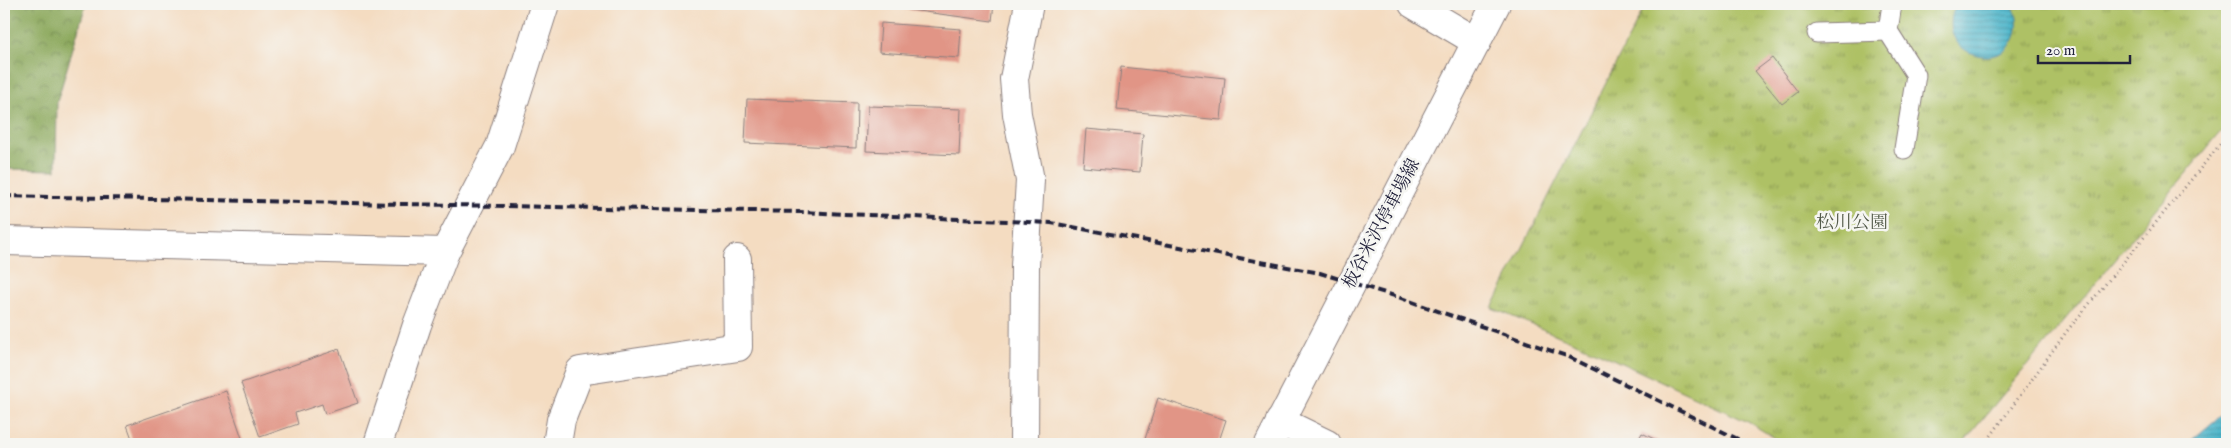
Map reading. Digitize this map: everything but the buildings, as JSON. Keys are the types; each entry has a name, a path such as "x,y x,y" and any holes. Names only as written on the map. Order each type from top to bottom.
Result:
{"street":[{"path":"378,444 417,325 445,252 500,146 545,4"},
{"path":"1024,444 1025,266 1030,180 1017,114 1014,79 1029,4"},
{"path":"1413,4 1477,42"},
{"name":"板谷米沢停車場線","path":"1274,433 1496,4"},
{"path":"4,241 445,252"},
{"path":"557,444 561,420 580,371 738,347 737,259"},
{"path":"1274,433 1328,444"}],"lane":[{"path":"1892,4 1888,31 1916,75 1904,149"},
{"path":"1817,33 1888,31"}],"path":[{"path":"1985,444 2068,331 2227,136"}],"green space":[{"path":"4,4 86,4 57,102 56,170 4,169"},
{"name":"松川公園","path":"1646,4 2227,4 2227,124 1962,444 1785,444 1748,422 1602,354 1492,308"}],"water":[{"path":"1956,4 2011,4 2016,13 2017,22 2017,29 2012,44 2001,53 1988,56 1975,54 1963,48 1954,37 1951,23"},
{"path":"2227,410 2227,444 2187,444"}],"railway":[{"path":"4,196 801,212 1051,223 1320,273 1398,297 1569,357 1748,444"}]}
